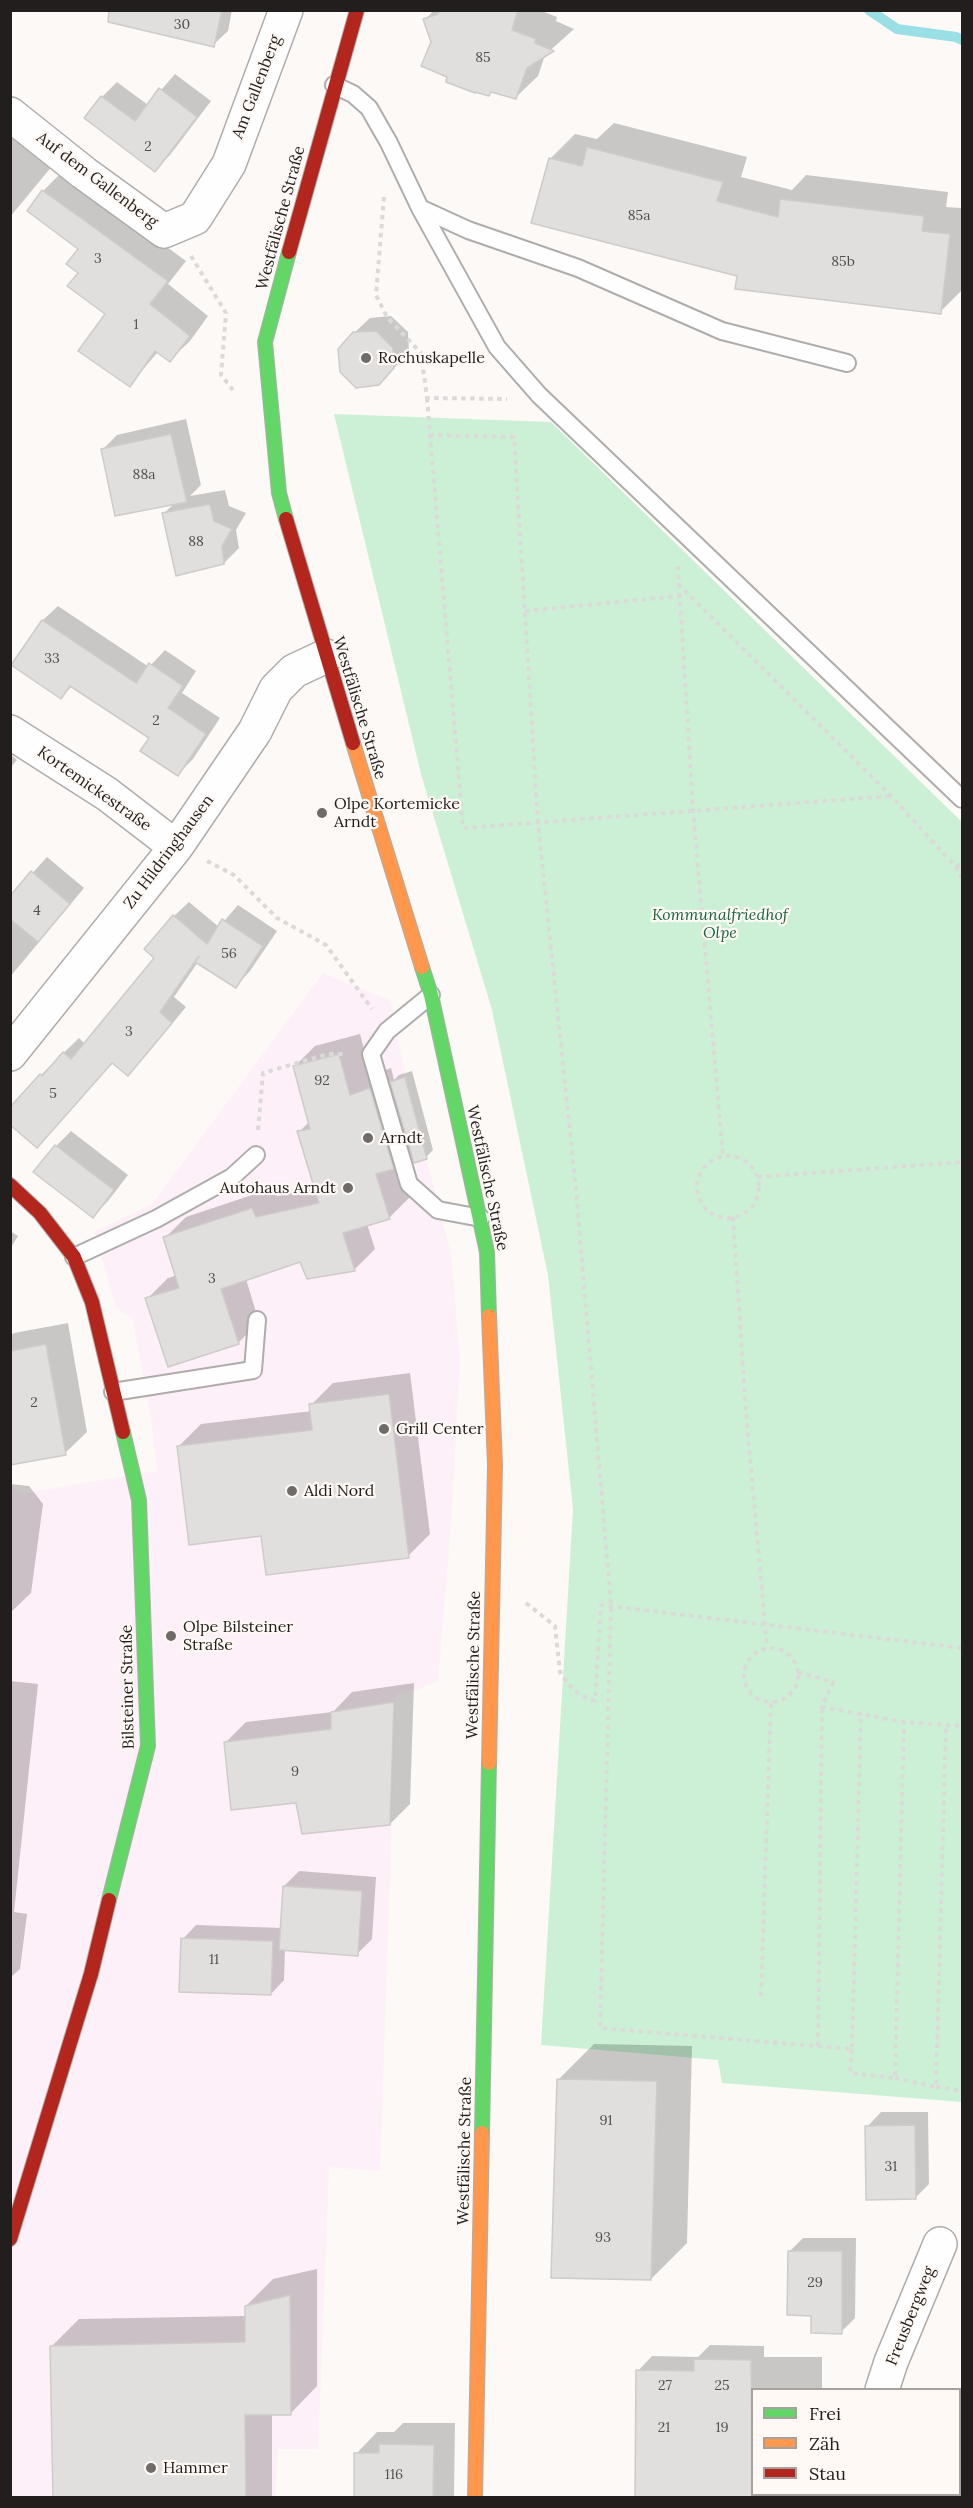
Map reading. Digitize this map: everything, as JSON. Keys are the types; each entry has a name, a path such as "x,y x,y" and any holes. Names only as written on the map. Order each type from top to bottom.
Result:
{"street":[{"name":"Am Gallenberg","path":"229,164 286,10"},
{"name":"Westfälische Straße","path":"357,10 334,85 265,342 279,493 326,656 431,995 487,1252 495,1465 475,2498"},
{"name":"Auf dem Gallenberg","path":"10,114 84,173 164,231 195,218 229,164"},
{"name":"Zu Hildringhausen","path":"10,1054 176,847 255,731 276,689 294,670 326,656"},
{"name":"Kortemickestraße","path":"10,732 107,794 176,847"},
{"name":"Bilsteiner Straße","path":"10,1185 40,1213 74,1257 92,1302 139,1500 148,1746 91,1974 10,2239"},
{"name":"Freusbergweg","path":"883,2388 891,2362 940,2244"}],"lane":[{"path":"334,85 353,94 369,108 389,143 420,208 497,347 539,395 963,798"},
{"path":"420,208 468,230 578,268 722,331 847,363"},
{"path":"431,995 387,1031 371,1054 409,1184 438,1210 481,1218"},
{"path":"74,1257 156,1219 232,1178 256,1155"},
{"path":"113,1392 253,1370 257,1320"}],"path":[{"path":"389,143 376,295 387,317 421,353 427,398 463,828 891,796"},
{"path":"164,231 190,253 226,313 221,375 234,392"},
{"path":"427,398 505,399 539,395"},
{"path":"429,435 514,437 538,822 576,1190 611,1606 600,2028 852,2049"},
{"path":"677,526 678,584 693,809 723,1156"},
{"path":"678,584 891,796 956,867 963,879"},
{"path":"525,610 679,596"},
{"path":"206,860 234,875 278,918 326,945 387,1031"},
{"path":"956,867 963,863"},
{"path":"256,1155 263,1073 328,1054"},
{"path":"723,1156 738,1157 747,1162 758,1177 759,1187 755,1202 748,1210 733,1217 715,1215 706,1208 698,1195 697,1184 701,1173 707,1164 723,1156"},
{"path":"758,1177 963,1162"},
{"path":"733,1217 746,1411 767,1648"},
{"path":"492,1600 528,1604 555,1626 560,1672 575,1690 595,1701 601,1605 963,1648"},
{"path":"767,1648 783,1650 790,1656 798,1672 795,1687 789,1695 771,1702 763,1701 750,1692 743,1678 745,1665 751,1655 767,1648"},
{"path":"798,1672 833,1682 822,1707 818,2046"},
{"path":"761,1996 771,1702"},
{"path":"822,1707 904,1722 963,1726"},
{"path":"861,1713 850,2073 895,2078 963,2091"},
{"path":"895,2078 904,1722"},
{"path":"936,2086 946,1725"}],"shaded area":[{"path":"323,973 391,1001 405,1077 451,1254 460,1361 451,1524 438,1681 416,1690 396,1694 380,2171 329,2167 318,2449 278,2449 275,2497 11,2497 10,1484 20,1494 157,1471 151,1418 133,1320 116,1307 94,1232 152,1204"}],"green space":[{"name":"Kommunalfriedhof Olpe","path":"334,414 551,422 962,822 962,2102 722,2083 718,2060 541,2045 573,1509 548,1275 492,1010 421,774"}],"building":[{"path":"109,10 222,10 214,47 108,22"},
{"path":"440,10 518,10 512,30 536,39 535,43 554,51 527,68 516,99 491,92 489,96 475,93 446,82 447,77 421,66 431,42 423,19 438,14"},
{"path":"159,88 197,117 155,172 84,118 101,96 135,121"},
{"path":"587,147 723,182 717,201 778,217 780,199 924,216 922,231 950,234 941,314 735,289 737,276 531,223 549,158 582,166"},
{"path":"42,190 168,281 150,304 190,336 170,362 155,351 130,387 78,351 105,314 67,286 78,273 66,264 78,249 27,211"},
{"name":"Rochuskapelle","path":"376,331 393,348 394,368 379,385 356,388 340,372 338,349 353,332"},
{"path":"171,434 187,502 115,516 101,449"},
{"path":"210,504 214,521 232,529 222,546 224,564 176,576 162,513"},
{"path":"42,620 136,683 149,663 183,686 168,708 206,734 178,776 140,751 149,738 70,686 61,699 11,665"},
{"path":"31,871 70,904 38,942 10,919 10,896"},
{"path":"173,915 207,944 222,919 263,946 236,988 195,962 199,956 160,1012 172,1023 128,1076 112,1063 37,1148 10,1125 10,1107 63,1052 71,1059 154,958 144,949"},
{"path":"339,1054 350,1095 370,1088 394,1169 376,1174 390,1219 343,1233 355,1271 307,1279 300,1262 221,1289 239,1344 168,1367 145,1298 179,1288 163,1237 252,1208 256,1217 319,1203 297,1131 310,1129 293,1066"},
{"path":"405,1077 427,1159 414,1163 390,1082"},
{"path":"55,1145 114,1190 93,1218 33,1172"},
{"path":"46,1344 66,1455 10,1465 10,1351"},
{"name":"Aldi Nord","path":"389,1394 409,1558 266,1575 261,1536 189,1545 177,1446 312,1430 309,1404"},
{"path":"394,1702 390,1825 302,1834 296,1803 231,1810 224,1742 331,1729 331,1712"},
{"path":"283,1886 362,1891 358,1956 279,1950"},
{"path":"181,1938 273,1941 271,1995 179,1992"},
{"path":"557,2079 657,2081 651,2280 551,2278"},
{"path":"915,2125 916,2199 866,2200 865,2126"},
{"path":"788,2251 842,2251 842,2334 811,2333 811,2316 787,2315"},
{"path":"290,2295 291,2415 245,2415 246,2498 53,2498 50,2346 245,2342 245,2306"},
{"path":"694,2359 751,2360 751,2496 753,2498 635,2498 636,2370 694,2371"},
{"path":"379,2444 434,2445 433,2498 354,2498 354,2453 379,2453"}],"waterway":[{"path":"869,10 897,29 956,37 962,40"}],"traffic: fast":[{"path":"286,519 279,493 265,342 289,252"},
{"path":"422,967 431,995 487,1252 489,1316"},
{"path":"109,1900 148,1746 139,1500 123,1432"},
{"path":"482,2133 489,1763"}],"traffic: slow":[{"path":"353,743 422,967"},
{"path":"489,1316 495,1465 489,1763"},
{"path":"475,2498 482,2133"}],"traffic: jam":[{"path":"289,252 357,10"},
{"path":"286,519 353,743"},
{"path":"10,1185 40,1213 74,1257 92,1302 123,1432"},
{"path":"10,2239 91,1974 109,1900"}],"place":[{"name":"Rochuskapelle","path":"366,358"},
{"name":"Olpe Kortemicke Arndt","path":"322,813"},
{"name":"Arndt","path":"368,1138"},
{"name":"Autohaus Arndt","path":"348,1188"},
{"name":"Grill Center","path":"384,1429"},
{"name":"Aldi Nord","path":"292,1491"},
{"name":"Olpe Bilsteiner Straße","path":"171,1636"},
{"name":"Hammer","path":"151,2468"}]}
